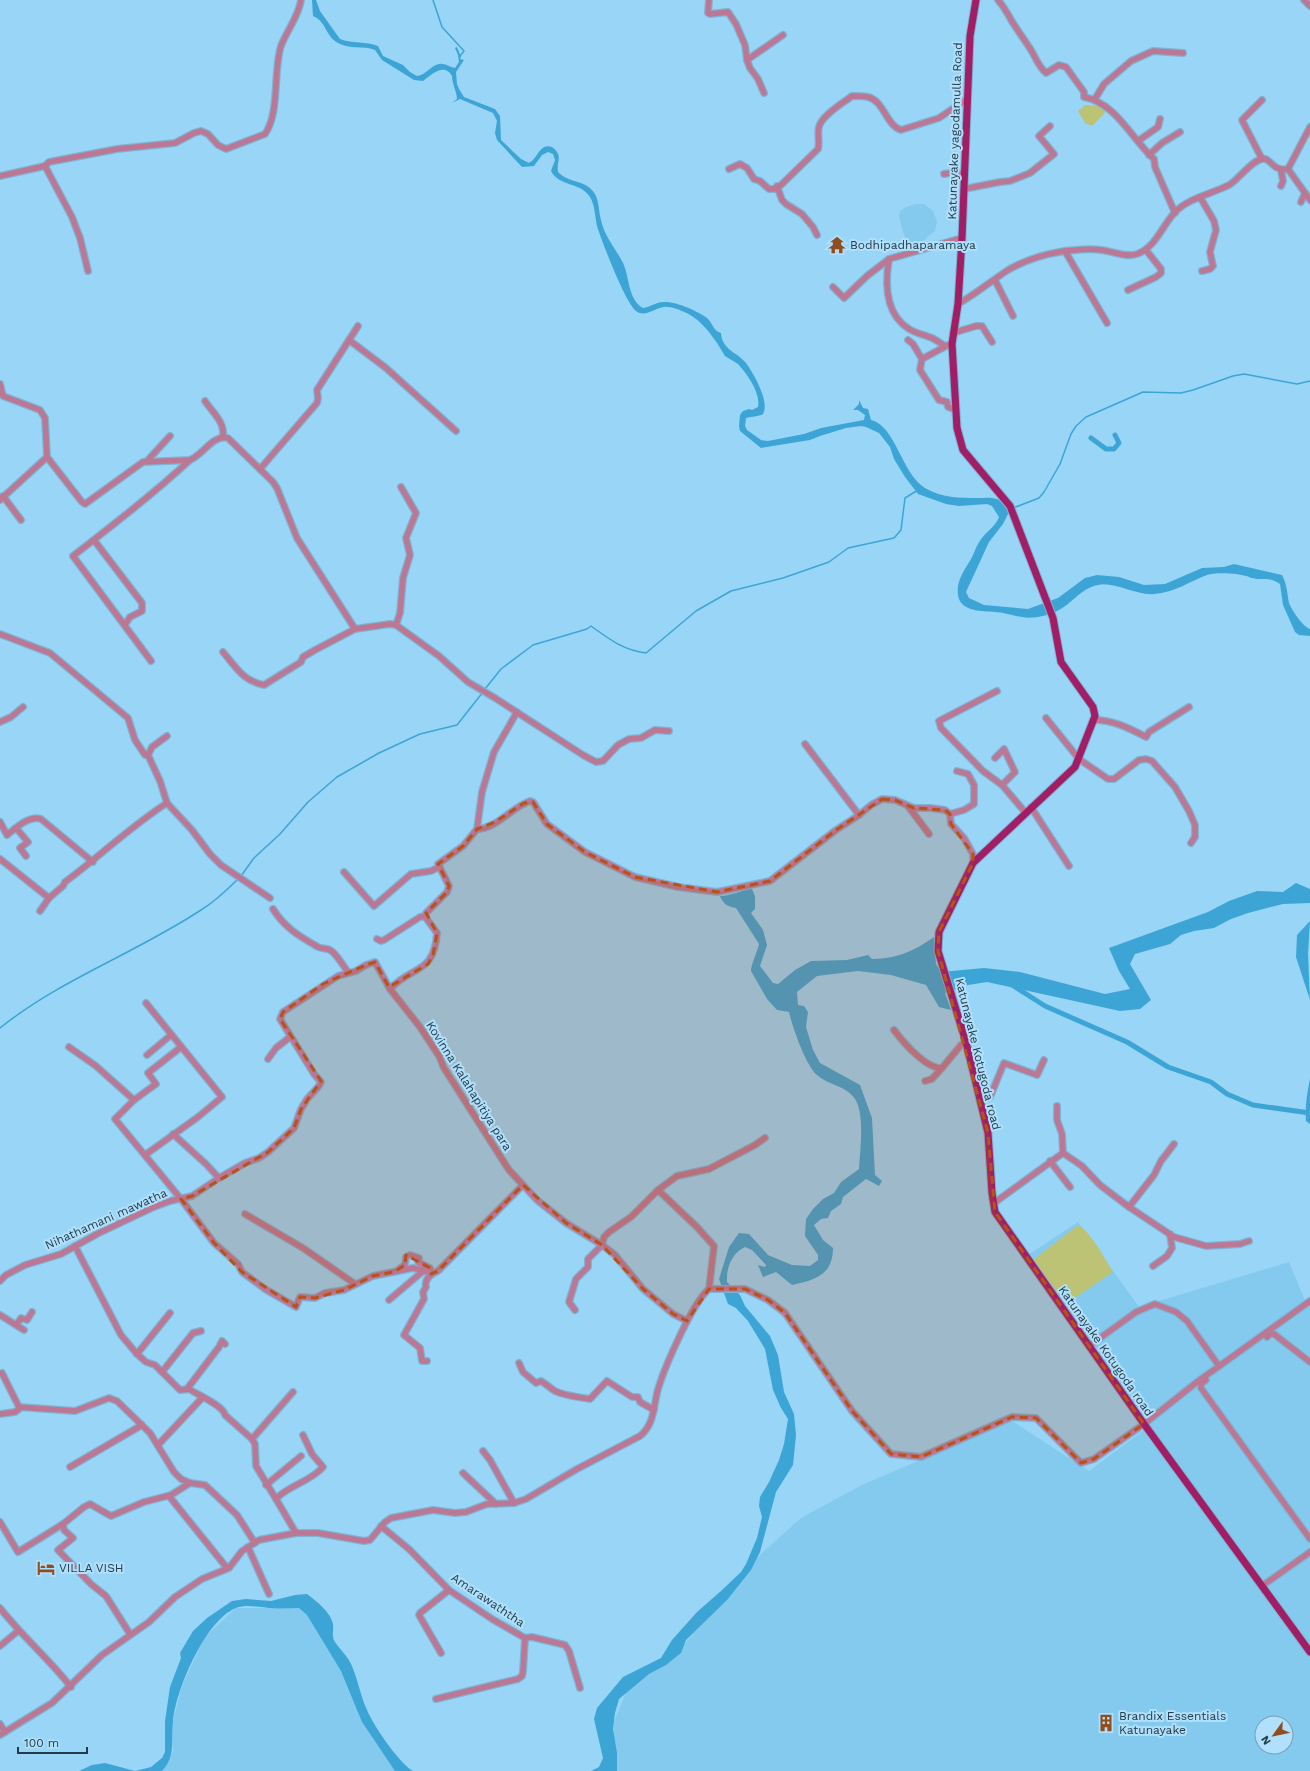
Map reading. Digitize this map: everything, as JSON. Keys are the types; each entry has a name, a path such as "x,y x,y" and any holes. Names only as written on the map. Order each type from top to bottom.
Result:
{"main road":[{"name":"Katunayake yagodamulla Road","path":"976,0 970,36 958,304 953,333 948,345 957,428 963,450 1010,506 1053,618 1061,662 1093,707 1095,716 1094,720"},
{"name":"Katunayake Kotugoda road","path":"1094,720 1075,767 973,863 939,932 938,951 944,965 966,1042 988,1133 992,1193 995,1212 1144,1424 1310,1652"}],"street":[{"path":"0,176 45,166 49,162 117,149 176,143 194,133 201,131 208,134 218,145 226,149 265,134 269,129 274,108 279,58 282,46 302,0"},
{"path":"708,0 708,13 728,12 736,24 745,45 746,60 758,79 764,93"},
{"path":"998,0 1008,11 1014,25 1032,51 1043,71 1046,73 1059,65 1066,68 1084,92 1084,97 1095,99 1114,114 1154,159 1155,167 1175,213"},
{"path":"1304,0 1310,6"},
{"path":"746,60 783,35"},
{"path":"1095,99 1104,84 1131,61 1153,51 1183,53"},
{"path":"729,169 740,164 747,168 754,179 760,181 769,189 774,189 781,185 818,149 820,141 818,133 819,124 825,116 852,96 868,97 876,102 898,129 901,130 939,118 967,99"},
{"path":"1262,100 1242,120 1262,159"},
{"path":"1138,141 1158,127 1160,119"},
{"path":"964,190 1000,182 1010,182 1030,173 1046,162 1054,154 1039,136 1050,126"},
{"path":"1288,169 1310,127"},
{"path":"1149,155 1162,143 1180,132"},
{"path":"958,304 971,297 1009,270 1040,256 1065,251 1100,249 1136,255 1146,250 1175,213 1200,197 1230,184 1255,162 1262,159 1266,159 1281,170 1283,181 1281,186"},
{"path":"45,166 75,224 88,271"},
{"path":"1281,170 1288,169"},
{"path":"1288,169 1310,200"},
{"path":"944,174 957,172 964,174"},
{"path":"777,186 782,200 802,214 817,236"},
{"path":"1301,202 1305,192"},
{"path":"1200,197 1214,221 1216,230 1210,252 1213,266 1202,272"},
{"path":"833,287 844,298 867,276 889,259 962,238"},
{"path":"1128,290 1156,277 1161,273 1161,269 1146,250"},
{"path":"1065,251 1107,323"},
{"path":"889,259 886,278 888,298 894,315 908,329 948,345"},
{"path":"995,280 1013,316"},
{"path":"260,469 316,403 318,398 317,390 358,326"},
{"path":"953,333 976,326 982,326 992,342"},
{"path":"349,340 386,368 456,431"},
{"path":"908,340 913,344 922,359 920,370 939,400 947,402 948,407 956,410"},
{"path":"922,359 948,345"},
{"path":"0,384 3,396 40,410 44,414 47,457 85,504 142,462 190,460 196,458 214,441 223,437 228,438 277,488 297,538 355,629"},
{"path":"205,401 224,428 223,437"},
{"path":"147,461 170,436"},
{"path":"21,520 2,498 47,457"},
{"path":"151,661 73,556 112,524 156,492 190,460"},
{"path":"396,625 400,613 403,578 410,554 406,538 416,513 401,487"},
{"path":"94,540 142,604 142,610 130,617 126,623"},
{"path":"223,652 244,677 253,683 264,685 301,662 303,658 315,650 355,629 390,624 396,625 439,656 468,682 596,762 604,761 618,744 629,739 641,738 655,730 669,731"},
{"path":"0,634 50,653 128,718 134,740 145,755 148,755 160,781 167,803 221,865 270,898"},
{"path":"997,691 939,721 941,728 983,771 1002,785 1028,810 1069,866"},
{"path":"0,722 11,717 23,707"},
{"path":"1094,720 1104,720 1121,725 1146,737 1149,732 1189,707"},
{"path":"390,990 396,983 428,964 433,955 437,934 426,918 426,913 447,892 449,886 438,864 463,846 477,829 482,792 494,752 517,712"},
{"path":"1046,718 1079,759 1111,780 1139,760 1146,759 1152,761 1175,787 1189,811 1195,825 1195,837 1191,843"},
{"path":"148,755 152,747 167,736"},
{"path":"804,744 859,816"},
{"path":"995,758 1004,749 1015,772 1002,785"},
{"path":"950,814 964,810 974,804 974,785 968,774 957,771"},
{"path":"477,829 482,829 495,822 530,800 533,802 547,824 585,852 635,877 678,887 717,892 770,881 836,830 859,816 871,805 882,799 895,800 914,808 945,810 950,814 951,824 964,838 973,854 973,863"},
{"path":"40,911 49,898 63,886 65,882 93,862 151,814 167,803"},
{"path":"908,806 929,834"},
{"path":"0,822 7,835 16,828 36,818 41,819 93,862"},
{"path":"16,828 28,842 20,848 26,856"},
{"path":"0,859 49,898"},
{"path":"344,872 374,906 411,874 431,871 440,867"},
{"path":"273,909 282,923 291,930 320,948 329,949 334,953 348,972"},
{"path":"377,939 381,941 384,940 420,917 426,916"},
{"name":"Kovinna Kalahapitiya para","path":"366,965 375,962 390,990 420,1027 439,1056 444,1068 494,1148 509,1170 522,1185 537,1200 566,1223 602,1245 615,1256 643,1289 673,1314 687,1321"},
{"name":"Nihathamani mawatha","path":"0,1281 6,1275 32,1261 61,1254 154,1207 192,1196 219,1178 259,1158 272,1148 294,1128 306,1100 318,1088 320,1082 290,1037 280,1019 283,1012 323,984 348,972 356,971 366,965"},
{"path":"145,1155 198,1117 222,1097 146,1003"},
{"path":"894,1030 905,1044 922,1059 938,1069 942,1068"},
{"path":"147,1055 171,1035"},
{"path":"268,1059 276,1048 290,1037"},
{"path":"925,1081 932,1079 961,1045 966,1042"},
{"path":"69,1047 96,1066 134,1100"},
{"path":"181,1047 148,1073 156,1084 134,1100 115,1119 181,1199 214,1243 238,1264 242,1272 265,1289 296,1306 300,1297 316,1298 325,1293 344,1290 373,1276 413,1268 429,1273"},
{"path":"980,1100 990,1097 1004,1063 1037,1075 1044,1060"},
{"path":"1057,1106 1057,1120 1062,1134 1063,1153"},
{"path":"173,1134 219,1178"},
{"path":"575,1310 569,1302 576,1279 588,1267 588,1259 602,1245 604,1237 609,1232 631,1217 658,1190 677,1176 709,1169 755,1145 765,1138"},
{"path":"1129,1207 1154,1175 1161,1161 1174,1144"},
{"path":"994,1203 1063,1153"},
{"path":"1063,1153 1082,1166 1100,1185 1129,1207 1174,1237 1206,1246 1240,1244 1249,1241"},
{"path":"1050,1161 1070,1187"},
{"path":"389,1300 415,1277 438,1271 522,1185"},
{"path":"658,1190 697,1227 714,1246 709,1288"},
{"path":"245,1214 303,1248 355,1284"},
{"path":"1153,1266 1167,1256 1172,1248 1170,1234"},
{"path":"75,1246 121,1335 137,1354 146,1362 155,1365 180,1390 190,1389 202,1398 219,1406 225,1412 225,1415 252,1439 255,1444 256,1466 296,1533"},
{"path":"394,1272 404,1267 406,1257 410,1255 419,1258 418,1262 430,1268 423,1292 424,1298 404,1335 420,1348 422,1361 427,1361"},
{"path":"0,1724 2,1734 52,1703 71,1687 102,1655 149,1622 175,1597 202,1579 227,1568 242,1551 259,1540 296,1533 332,1534 364,1541 370,1540 391,1518 433,1510 455,1513 466,1512 487,1504 514,1503 526,1499 577,1469 640,1436 646,1431 651,1422 658,1386 687,1321 703,1293 709,1288 745,1289 768,1300 785,1313 852,1411 891,1454 921,1457 1012,1417 1036,1418 1081,1463 1094,1459 1144,1424 1219,1366 1310,1301"},
{"path":"1089,1346 1136,1312 1155,1304 1176,1312 1187,1321 1219,1366"},
{"path":"18,1324 22,1318 27,1320 32,1312"},
{"path":"137,1354 170,1313"},
{"path":"0,1315 18,1324 24,1330"},
{"path":"162,1372 193,1332 201,1331"},
{"path":"1310,1362 1274,1334 1270,1334 1201,1384 1200,1388 1310,1539"},
{"path":"187,1389 219,1347 220,1342 222,1341 225,1344"},
{"path":"519,1363 523,1372 536,1383 541,1381 550,1386 553,1390 590,1399 607,1381 632,1397 638,1397 640,1402 654,1410"},
{"path":"2,1373 19,1407"},
{"path":"252,1439 293,1392"},
{"path":"19,1407 75,1411 110,1398 117,1401 150,1433 174,1472 181,1479 190,1483 204,1485 210,1490 237,1516 255,1543"},
{"path":"158,1445 202,1398"},
{"path":"0,1414 16,1412 19,1410 19,1407"},
{"path":"70,1467 142,1425"},
{"path":"276,1499 282,1493 316,1474 323,1467 312,1454 303,1435"},
{"path":"483,1451 490,1460 514,1503"},
{"path":"266,1485 301,1456"},
{"path":"463,1474 496,1504"},
{"path":"0,1522 18,1552 63,1524 90,1504 111,1516 144,1502 169,1496 190,1483"},
{"path":"169,1496 227,1568"},
{"path":"63,1524 64,1530 73,1538 58,1550 91,1584 106,1596 130,1634"},
{"name":"Amarawaththa","path":"382,1526 409,1549 449,1590 492,1619 525,1638 523,1672 522,1676 518,1679 436,1699"},
{"path":"248,1547 269,1594"},
{"path":"1262,1586 1310,1552"},
{"path":"441,1653 420,1615 449,1590"},
{"path":"0,1608 18,1631 54,1665 71,1687"},
{"path":"0,1646 18,1631"},
{"path":"525,1638 532,1636 565,1645 569,1651 580,1688"}],"highlighted area":[{"path":"882,799 895,800 914,808 945,810 950,814 951,824 973,854 973,863 939,932 938,951 988,1133 995,1212 1144,1424 1094,1459 1081,1463 1036,1418 1012,1417 921,1457 891,1454 852,1411 785,1313 768,1300 745,1289 709,1289 687,1321 673,1314 643,1289 602,1245 566,1223 523,1185 438,1271 431,1274 430,1268 406,1255 405,1265 394,1272 373,1276 344,1290 315,1298 300,1297 296,1307 242,1272 214,1243 181,1199 192,1196 268,1152 294,1128 301,1109 321,1081 280,1019 283,1012 323,984 375,962 389,987 428,964 433,955 437,933 426,913 447,892 449,886 438,864 463,846 477,829 495,822 524,803 533,802 547,824 585,852 635,877 717,892 770,881 836,830"}],"shaded area":[{"path":"312,0 316,0 320,11 340,39 349,42 378,46 383,56 403,65 417,76 439,64 455,68 459,62 455,48 457,47 461,57 460,59 464,60 456,72 459,89 464,97 495,109 500,116 501,140 521,159 529,163 541,149 548,146 552,147 556,150 559,156 558,172 562,176 583,184 593,191 597,199 602,226 625,267 631,293 638,304 643,308 658,303 669,302 698,312 709,320 716,331 721,333 722,339 727,347 746,363 763,395 765,409 761,415 746,418 745,426 747,430 761,440 768,441 804,434 821,428 864,420 865,415 858,410 853,410 859,404 859,400 863,408 868,409 871,420 880,424 887,431 910,472 925,488 938,494 951,497 992,498 1001,501 1009,512 1003,524 989,542 966,592 969,598 984,605 1028,609 1058,598 1085,578 1097,575 1119,577 1144,585 1165,584 1202,568 1224,567 1234,564 1282,575 1286,585 1290,606 1307,628 1310,629 1310,636 1299,635 1295,632 1283,605 1280,584 1269,579 1256,579 1248,576 1232,574 1215,573 1207,575 1175,589 1154,594 1140,593 1111,585 1098,585 1087,589 1057,611 1040,617 1026,618 967,608 960,601 958,595 958,585 978,543 996,523 999,517 992,506 987,504 959,506 946,504 918,494 894,459 890,447 879,433 866,427 861,426 846,428 810,440 761,448 740,431 740,415 743,411 749,409 752,410 758,407 755,390 745,373 738,364 725,356 714,338 702,324 688,314 671,307 661,308 646,313 639,313 636,311 626,296 609,258 597,226 592,200 586,192 576,186 559,180 555,176 551,171 555,160 553,154 548,152 542,155 534,166 522,167 497,140 495,133 497,121 493,113 460,99 452,103 457,99 457,96 452,76 449,72 441,70 423,81 414,80 382,60 375,50 347,46 338,43 331,37 321,22 313,16"},
{"path":"916,204 924,204 933,211 937,221 935,231 916,245 909,246 903,232 899,216 900,211 906,207"},
{"path":"1296,883 1310,889 1310,903 1283,904 1248,913 1231,919 1214,928 1194,931 1181,935 1170,944 1135,954 1130,964 1151,1000 1140,1009 1120,1011 987,982 968,985 945,993 951,1010 939,1007 926,985 891,975 858,971 817,976 797,992 798,1005 804,1006 808,1012 806,1027 813,1050 820,1063 860,1085 872,1118 875,1175 882,1181 879,1186 866,1179 843,1197 841,1204 831,1211 828,1218 821,1219 814,1225 823,1240 833,1248 830,1264 821,1275 808,1281 792,1285 776,1272 763,1277 758,1265 765,1267 766,1265 752,1250 745,1247 733,1257 729,1266 727,1282 740,1295 745,1306 770,1336 778,1355 784,1392 794,1414 796,1435 793,1465 776,1492 760,1552 751,1570 727,1600 686,1640 681,1653 666,1665 649,1674 619,1699 613,1729 617,1753 617,1771 591,1771 599,1767 603,1758 594,1719 597,1708 623,1677 661,1658 672,1640 697,1612 741,1572 746,1564 757,1538 762,1517 759,1506 760,1497 779,1460 784,1444 788,1419 773,1390 765,1349 748,1321 736,1308 728,1304 719,1279 729,1247 739,1233 749,1234 768,1255 792,1265 810,1266 818,1260 818,1255 805,1236 806,1219 823,1199 834,1193 841,1182 859,1169 861,1123 858,1106 855,1099 847,1091 817,1075 808,1063 800,1045 789,1012 777,1010 767,999 751,971 759,944 736,908 726,905 720,896 752,889 755,896 755,909 751,913 763,930 767,945 760,966 773,983 778,984 795,970 811,961 847,960 868,955 872,959 898,956 919,947 934,937 936,964 941,972 984,968 1020,972 1105,994 1130,989 1119,971 1109,948 1208,912 1229,901 1257,891 1283,892"},
{"path":"1310,921 1308,954 1310,1000 1296,957 1297,935"},
{"path":"1310,1079 1310,1124 1306,1121 1306,1100"},
{"path":"1078,1222 1139,1307 1289,1262 1306,1303 1310,1301 1310,1771 611,1771 614,1722 630,1683 669,1662 759,1556 801,1518 864,1484 1012,1421 1089,1471 1148,1427 1028,1255"},
{"path":"307,1594 323,1607 329,1615 333,1624 334,1640 351,1664 370,1717 394,1752 407,1767 413,1771 395,1771 362,1722 341,1671 307,1615 299,1608 248,1606 236,1608 224,1615 203,1641 194,1658 179,1693 173,1722 171,1754 166,1766 162,1771 135,1771 151,1767 162,1758 165,1752 165,1721 170,1687 181,1658 180,1653 193,1631 207,1618 232,1601 246,1599 271,1601 295,1595"},
{"path":"236,1608 299,1608 325,1630 373,1739 398,1771 159,1771 173,1752 173,1721 182,1686 204,1638"},
{"path":"105,1763 135,1771 79,1771 92,1765"}],"green space":[{"path":"1085,105 1101,106 1105,111 1104,114 1092,126 1085,123 1078,111"},
{"path":"1078,1225 1088,1233 1113,1272 1066,1304 1033,1260"}],"waterway":[{"path":"433,0 442,27 464,51 460,56"},
{"path":"1013,508 1039,498 1044,492 1060,464 1071,434 1076,426 1086,417 1143,392 1181,393 1233,376 1244,374 1297,384 1310,381"},
{"path":"1091,438 1106,449 1114,449 1119,443 1115,435"},
{"path":"485,689 501,669 533,645 587,629 591,626 623,647 646,653 696,611 731,591 783,578 829,562 848,548 894,538 901,530 905,498 918,490"},
{"path":"241,876 254,858 280,834 308,802 337,777 379,753 420,734 457,725 483,692"},
{"path":"0,1028 23,1011 73,980 151,940 201,910 220,896 238,879"},
{"path":"1012,985 1045,1006 1127,1042 1168,1067 1211,1082 1227,1094 1253,1105 1310,1113"}],"place":[{"name":"Bodhipadhaparamaya","path":"837,245"},
{"name":"VILLA VISH","path":"46,1568"},
{"name":"Brandix Essentials Katunayake","path":"1106,1723"}]}
